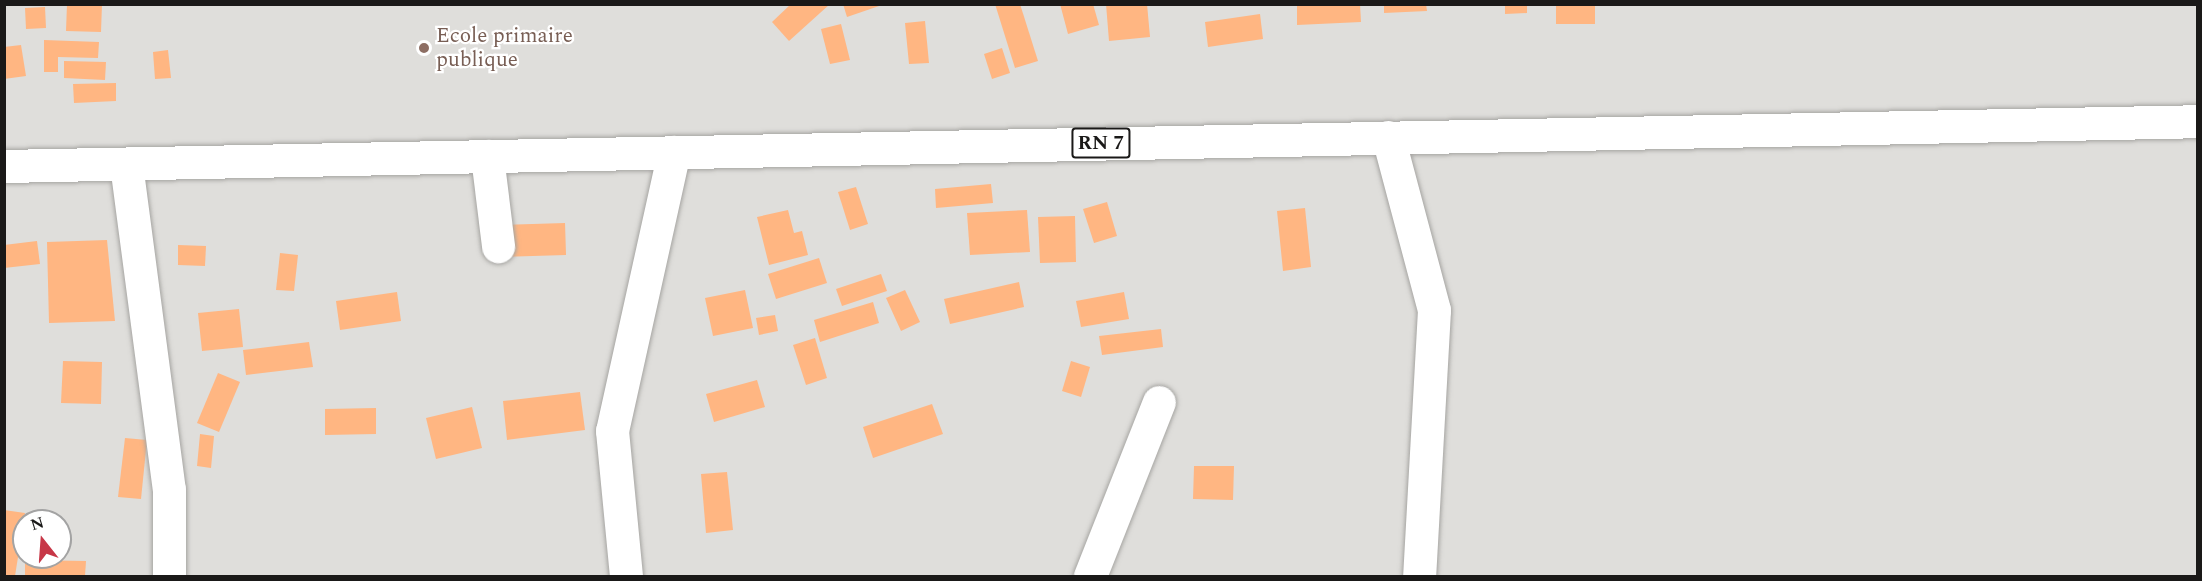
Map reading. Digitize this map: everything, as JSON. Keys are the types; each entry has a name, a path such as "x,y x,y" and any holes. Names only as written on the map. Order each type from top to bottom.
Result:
{"main road":[{"name":"RN 7","path":"4,166 2198,121"},
{"path":"1388,137 1434,310 1419,576"},
{"path":"626,576 612,431 674,152"},
{"path":"487,156 498,246"},
{"path":"126,164 169,489 169,576"},
{"path":"1090,576 1159,402"}],"building":[{"path":"67,4 102,4 101,32 66,31"},
{"path":"791,4 830,4 789,41 772,22"},
{"path":"843,4 882,4 882,5 847,17"},
{"path":"995,4 1020,4 1038,61 1015,68"},
{"path":"1060,4 1093,4 1099,25 1068,34"},
{"path":"1106,4 1147,4 1150,37 1109,41"},
{"path":"1297,4 1360,4 1361,22 1297,25"},
{"path":"1384,4 1426,4 1427,11 1384,13"},
{"path":"1505,4 1527,4 1527,13 1505,14"},
{"path":"1556,4 1595,4 1595,24 1556,24"},
{"path":"45,7 46,28 26,29 25,8"},
{"path":"1260,14 1263,39 1208,47 1205,22"},
{"path":"925,21 929,63 909,64 905,23"},
{"path":"841,24 850,60 830,64 821,29"},
{"path":"44,40 99,42 98,58 58,57 58,72 44,72"},
{"path":"21,45 26,76 4,79 4,47"},
{"path":"1002,48 1010,73 992,79 984,54"},
{"path":"168,50 171,78 155,79 153,52"},
{"path":"64,61 106,62 105,80 64,78"},
{"path":"116,83 116,101 74,103 73,84"},
{"path":"991,184 993,203 936,208 935,189"},
{"path":"856,187 868,224 850,230 838,192"},
{"path":"1107,202 1117,236 1094,243 1083,209"},
{"path":"1305,208 1311,267 1283,271 1277,211"},
{"path":"788,210 794,233 802,231 808,255 769,265 757,217"},
{"path":"1027,210 1030,252 970,255 967,213"},
{"path":"1075,216 1076,262 1040,263 1038,217"},
{"path":"565,223 566,255 501,257 500,225"},
{"path":"107,240 115,321 49,323 47,242"},
{"path":"37,241 40,264 4,268 4,245"},
{"path":"178,245 206,246 205,266 178,265"},
{"path":"280,253 298,255 294,291 276,290"},
{"path":"819,258 827,283 776,299 768,274"},
{"path":"881,274 887,291 842,306 836,289"},
{"path":"1019,282 1024,307 950,324 944,299"},
{"path":"745,290 753,328 713,336 705,298"},
{"path":"905,290 920,322 901,331 886,298"},
{"path":"397,292 401,321 340,330 336,301"},
{"path":"1124,292 1129,319 1081,327 1076,301"},
{"path":"873,302 879,323 820,342 814,320"},
{"path":"239,309 243,347 202,351 198,313"},
{"path":"775,315 778,331 759,335 756,318"},
{"path":"1161,329 1163,347 1102,355 1099,336"},
{"path":"815,338 827,378 806,385 793,345"},
{"path":"309,342 313,367 246,375 243,350"},
{"path":"63,361 102,362 101,404 61,403"},
{"path":"1071,361 1090,367 1081,397 1062,391"},
{"path":"218,373 240,382 219,432 197,423"},
{"path":"757,380 765,407 714,422 706,394"},
{"path":"580,392 585,430 507,440 503,401"},
{"path":"932,404 943,434 873,458 863,427"},
{"path":"472,407 482,448 436,459 426,418"},
{"path":"376,408 376,434 325,435 325,409"},
{"path":"200,434 214,436 211,468 197,466"},
{"path":"125,438 147,440 141,499 118,497"},
{"path":"1194,466 1234,466 1233,500 1193,499"},
{"path":"727,472 733,530 706,533 701,474"},
{"path":"4,510 12,511 12,569 16,569 15,576 4,576"},
{"path":"72,561 86,561 85,576 25,576 25,569 72,569"}],"place":[{"name":"Ecole primaire publique","path":"424,48"}]}
